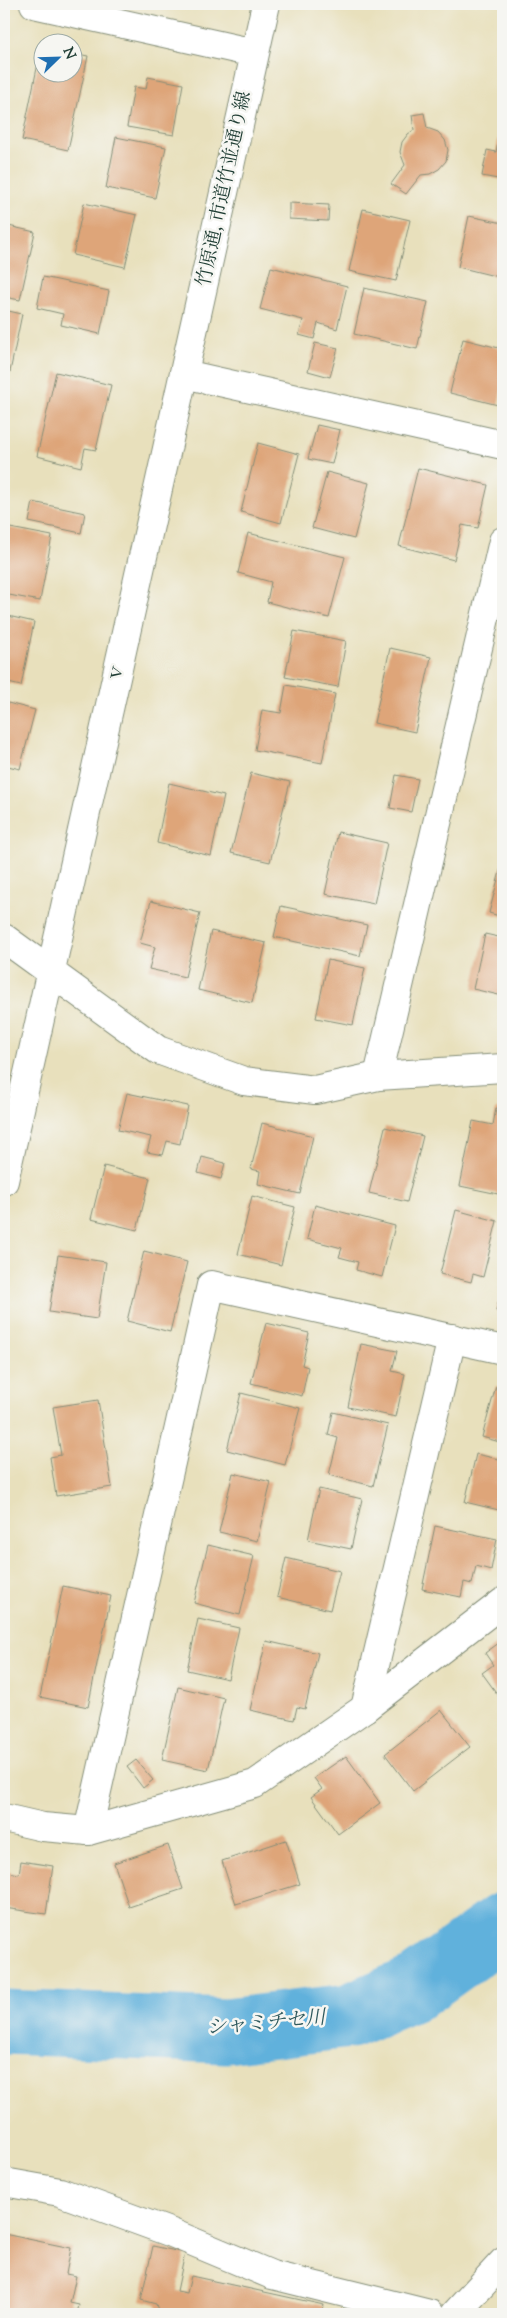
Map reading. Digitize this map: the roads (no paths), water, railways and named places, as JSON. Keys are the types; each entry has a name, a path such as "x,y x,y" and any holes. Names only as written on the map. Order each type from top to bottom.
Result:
{"street":[{"path":"34,4 254,53"},
{"name":"竹原通, 市道竹並通り線","path":"184,374 266,4"},
{"path":"184,374 503,445"},
{"name":"ｖ","path":"51,972 184,374"},
{"path":"378,1076 503,542"},
{"path":"4,938 158,1050 244,1081 315,1090 378,1076 503,1068"},
{"path":"5,1165 51,972"},
{"path":"88,1831 211,1286 503,1350"},
{"path":"365,1708 452,1338"},
{"path":"4,1818 42,1827 88,1831 255,1784 365,1708 503,1602"},
{"path":"4,2182 60,2192 172,2233 272,2275 430,2314"},
{"path":"455,2314 503,2262"}],"waterway":[{"name":"シャミチセ川","path":"4,2022 226,2031 349,2016 417,1987 503,1925"}]}
